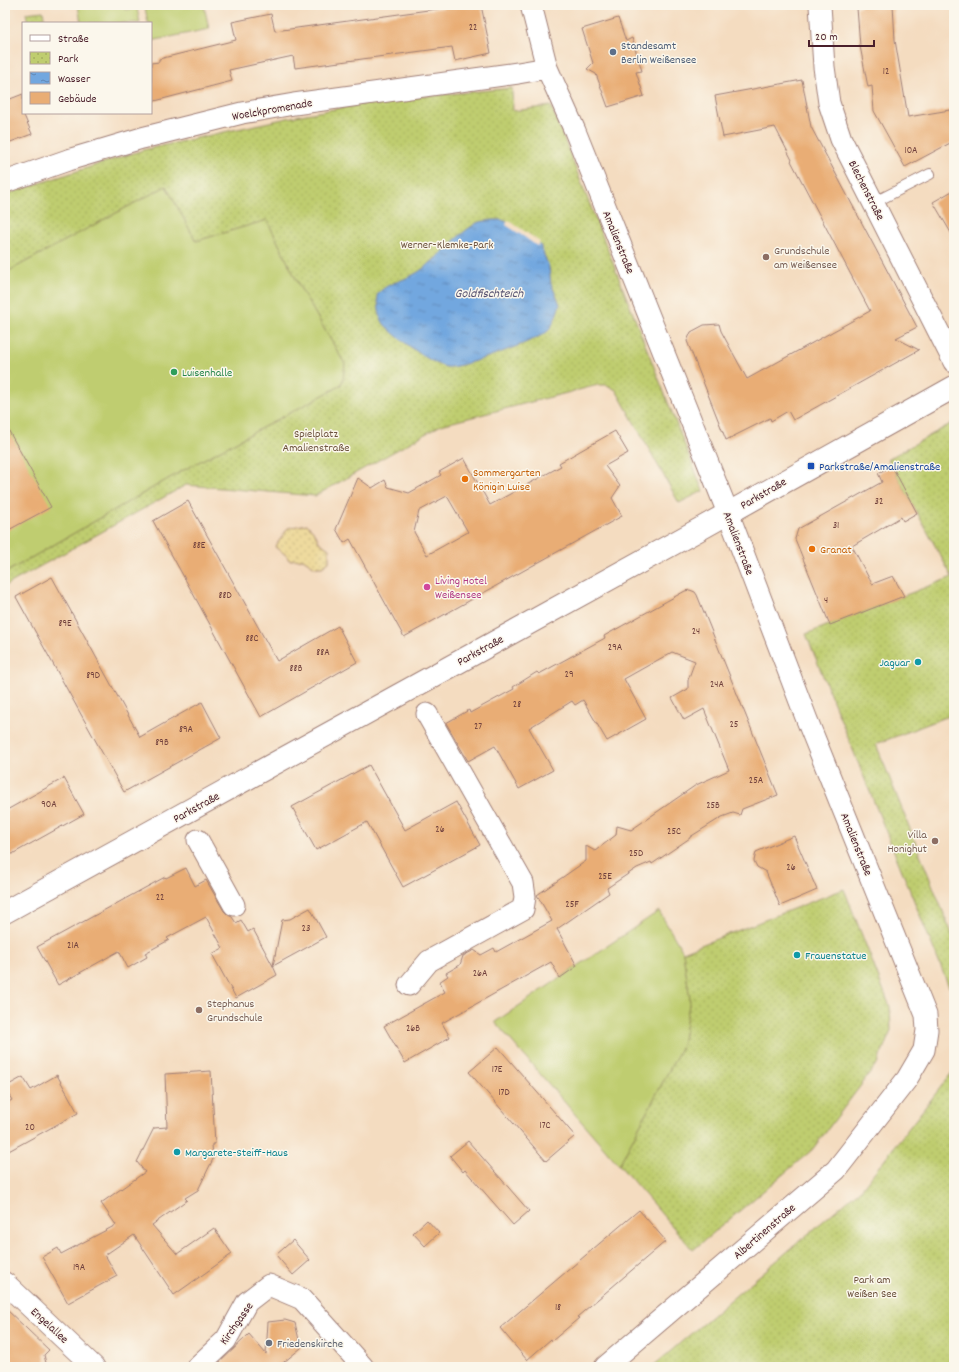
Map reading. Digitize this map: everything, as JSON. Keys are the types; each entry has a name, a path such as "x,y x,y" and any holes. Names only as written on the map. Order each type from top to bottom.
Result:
{"street":[{"name":"Amalienstraße","path":"531,5 547,68 575,131 728,513 808,720 926,1015 927,1030 924,1050 907,1079"},
{"name":"Blechenstraße","path":"820,5 824,67 830,103 841,139 954,362"},
{"name":"Woelckpromenade","path":"5,182 68,160 142,138 242,114 294,104 547,68"},
{"name":"Parkstraße","path":"5,912 954,387"},
{"path":"409,985 429,961 523,909 525,897 523,883 427,714"},
{"path":"198,840 234,905"},
{"name":"Albertinenstraße","path":"605,1367 836,1170 907,1079"},
{"name":"Engelallee","path":"5,1283 94,1367"},
{"name":"Kirchgasse","path":"197,1367 226,1340 247,1302 269,1284 302,1299 363,1367"}],"lane":[{"path":"874,203 930,174"}],"green space":[{"path":"78,5 124,5 125,10 137,8 140,22 81,22"},
{"path":"161,5 204,5 209,29 152,41 152,22 148,22 145,8"},
{"path":"43,11 45,22 28,22 26,13"},
{"name":"Werner-Klemke-Park","path":"512,88 513,111 551,106 703,491 679,503 616,390 607,385 598,385 441,425 315,496 186,485 5,586 5,573 182,471 340,386 343,380 345,364 301,289 267,220 196,241 166,186 5,273 5,195 143,150 301,115 385,100"},
{"name":"Luisenhalle","path":"166,186 196,241 267,220 301,289 345,364 343,380 340,386 182,471 5,573 5,273"},
{"path":"954,422 954,714 876,744 954,939 954,988 949,987 806,634 952,577 888,459"},
{"path":"844,889 890,1007 891,1031 877,1064 812,1150 693,1250 619,1165 682,1046 690,999 683,952"},
{"path":"659,911 683,952 690,999 682,1046 619,1165 495,1022"},
{"name":"Park am Weißen See","path":"954,1070 954,1367 652,1367 862,1188"}],"sand":[{"path":"307,524 315,533 319,542 329,549 329,562 322,567 315,567 303,559 289,560 286,555 275,547 288,528"}],"water":[{"name":"Goldfischteich","path":"493,220 502,220 507,222 540,245 549,267 551,284 560,304 555,318 548,331 530,341 465,364 453,367 439,365 413,349 384,324 380,314 377,295 384,288 409,277 427,266 466,230 475,224"}],"pier":[{"path":"508,220 540,242 537,246 506,225"}],"building":[{"path":"443,5 481,5 491,53 455,61 452,47 295,68 293,56 229,70 232,81 152,102 152,63 159,62 159,59 236,40 232,22 271,14 275,31 443,8"},
{"path":"861,5 893,5 895,40 908,117 950,110 954,117 954,141 905,167 874,111 872,86 868,87 860,46 857,8 861,7"},
{"name":"Standesamt Berlin Weißensee","path":"618,18 626,41 632,38 642,71 636,72 644,96 608,107 596,74 587,69 593,63 582,29"},
{"path":"802,80 811,127 917,327 896,338 919,350 793,420 788,411 771,421 770,418 726,440 687,341 691,332 704,325 719,324 721,331 747,379 870,311 791,161 792,160 775,127 723,137 715,96"},
{"path":"22,94 22,114 23,114 32,134 5,144 5,101"},
{"path":"954,190 954,238 933,202"},
{"path":"5,424 51,507 5,532"},
{"path":"615,431 628,453 605,466 620,486 612,498 622,516 404,637 350,539 344,543 336,529 358,478 372,488 385,480 388,487 409,493 441,475 439,472 464,458 490,505 561,466 559,463","holes":["447,496 468,532 427,555 414,532 419,511"]},
{"path":"892,466 917,513 903,521 901,517 852,546 872,584 893,576 904,596 830,625 795,539 798,529 882,482 878,473"},
{"path":"188,501 277,661 338,626 357,662 261,717 153,521"},
{"path":"52,577 140,737 202,702 221,738 124,792 16,597"},
{"path":"690,590 695,592 697,595 778,795 742,809 740,815 733,813 722,817 690,837 652,864 651,862 637,868 607,888 609,893 557,929 577,966 560,978 551,962 442,1023 450,1037 405,1063 384,1026 445,992 439,982 448,976 446,973 460,965 463,956 474,950 481,955 494,948 496,952 552,921 537,895 586,861 586,846 595,851 616,835 617,826 631,830 696,785 729,770 704,709 684,720 672,698 688,689 688,680 695,661 672,652 624,679 646,719 607,741 583,700 575,705 572,701 529,728 553,770 519,789 495,746 468,761 446,723 469,710 470,713 514,689 513,687 537,672 539,674 605,638 604,636 685,591"},
{"path":"369,765 405,830 456,802 480,845 403,887 367,822 316,850 292,807"},
{"path":"64,778 84,814 5,858 5,811"},
{"path":"794,836 817,890 780,906 766,872 757,867 754,861 756,852"},
{"path":"186,868 195,886 206,880 224,911 232,917 236,923 241,920 248,932 253,929 277,975 236,998 212,954 223,948 206,917 167,938 169,940 145,953 147,957 128,968 119,951 58,985 37,947 165,877 166,878"},
{"path":"310,908 326,937 273,966 282,920 290,919"},
{"path":"498,1047 575,1136 546,1161 469,1072"},
{"path":"211,1071 215,1144 212,1144 213,1159 198,1190 185,1198 187,1200 152,1225 177,1254 214,1228 232,1254 174,1295 134,1235 105,1255 117,1276 68,1303 42,1257 58,1248 61,1254 116,1225 101,1203 145,1172 137,1162 154,1128 167,1127 165,1074"},
{"path":"57,1075 78,1113 5,1153 5,1104 12,1100 5,1087 23,1077 31,1090"},
{"path":"468,1141 529,1211 513,1225 465,1170 463,1172 450,1156"},
{"path":"639,1210 666,1241 577,1317 579,1318 552,1341 551,1339 527,1360 500,1328"},
{"path":"427,1220 439,1233 425,1246 413,1233"},
{"path":"293,1240 310,1260 293,1275 276,1255"},
{"path":"5,1308 49,1350 44,1355 47,1367 5,1367"},
{"name":"Friedenskirche","path":"285,1320 295,1323 301,1348 278,1367 215,1367 249,1334 266,1354 268,1322"}],"place":[{"name":"Standesamt Berlin Weißensee","path":"613,52"},
{"name":"Grundschule am Weißensee","path":"766,257"},
{"name":"Luisenhalle","path":"174,372"},
{"name":"Parkstraße/Amalienstraße","path":"811,466"},
{"name":"Sommergarten Königin Luise","path":"465,479"},
{"name":"Granat","path":"812,549"},
{"name":"Living Hotel Weißensee","path":"427,587"},
{"name":"Jaguar","path":"918,662"},
{"name":"Villa Honighut","path":"935,841"},
{"name":"Frauenstatue","path":"797,955"},
{"name":"Stephanus Grundschule","path":"199,1010"},
{"name":"Margarete-Steiff-Haus","path":"177,1152"},
{"name":"Friedenskirche","path":"269,1343"}],"park label":[{"name":"Spielplatz Amalienstraße","path":"316,440"}]}
